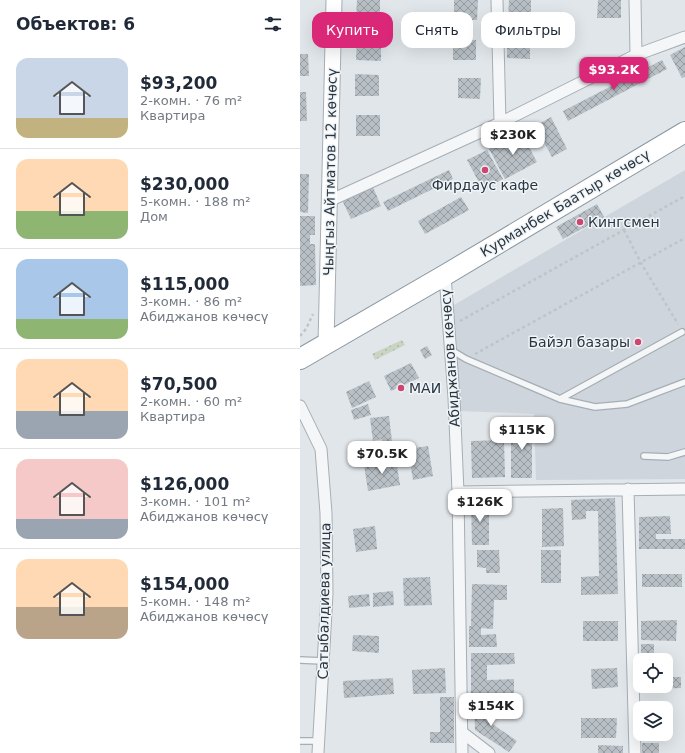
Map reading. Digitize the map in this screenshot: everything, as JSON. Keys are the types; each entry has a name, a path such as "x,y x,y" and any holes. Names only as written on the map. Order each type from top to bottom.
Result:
{"highway":[{"name":"Курманбек Баатыр көчөсү","path":"300,359 445,275 685,132"}],"main road":[{"name":"Чыңгыз Айтматов 12 көчөсү","path":"326,344 334,0"}],"street":[{"path":"497,0 500,124"},
{"path":"635,0 636,55"},
{"path":"330,201 500,124 636,55 685,37"},
{"name":"Абиджанов көчөсү","path":"445,275 458,492 463,733 462,753"},
{"name":"Сатыбалдиева улица","path":"300,406 321,449 326,514 327,594 318,753"},
{"path":"628,489 635,753"},
{"path":"458,492 685,489"},
{"path":"463,733 489,753"}],"lane":[{"path":"560,399 682,332"},
{"path":"450,350 466,359 560,399 595,407 627,404 685,382"},
{"path":"644,456 668,457 685,452"},
{"path":"300,660 323,661"},
{"path":"300,741 318,741"}],"path":[{"path":"454,324 685,196"},
{"path":"624,230 641,263 682,332"},
{"path":"466,359 685,238"}],"shaded area":[{"name":"Байэл базары","path":"685,170 685,479 536,480 534,414 458,411 453,324 454,305"}],"green space":[{"path":"402,340 405,345 375,360 372,354"}],"building":[{"path":"357,0 380,0 380,12 356,12"},
{"path":"454,0 478,0 477,20 473,20 473,12 454,12"},
{"path":"509,0 531,0 531,12 508,12"},
{"path":"598,0 621,0 621,18 597,18"},
{"path":"473,40 476,40 476,60 453,60 453,48 473,48"},
{"path":"685,47 685,77 682,78 670,55"},
{"path":"357,48 381,48 381,61 356,60"},
{"path":"507,48 530,48 530,59 507,58"},
{"path":"300,54 308,54 309,76 300,76"},
{"path":"662,60 667,69 568,121 563,111"},
{"path":"355,74 379,75 379,96 355,96"},
{"path":"458,78 481,78 480,99 458,98"},
{"path":"300,92 306,92 307,121 300,121"},
{"path":"356,115 380,115 380,136 356,136"},
{"path":"551,117 567,149 552,157 535,126"},
{"path":"521,132 537,162 505,179 489,149"},
{"name":"Фирдаус кафе","path":"487,150 503,179 483,190 467,160"},
{"path":"449,170 453,179 388,211 383,202"},
{"path":"300,174 309,174 308,213 300,212"},
{"path":"373,187 381,206 351,219 342,200"},
{"path":"461,197 469,210 425,234 418,221"},
{"name":"Кингсмен","path":"597,204 604,217 563,239 556,227"},
{"path":"300,216 315,216 315,235 310,235 310,244 315,244 316,285 300,286"},
{"path":"427,346 432,355 425,359 420,350"},
{"path":"411,363 419,378 391,391 384,376"},
{"path":"369,381 376,397 352,408 346,392"},
{"path":"368,404 371,415 354,420 351,410"},
{"path":"389,416 393,450 383,451 382,439 373,441 370,418"},
{"path":"511,424 532,424 532,478 511,478"},
{"path":"504,440 505,477 472,478 471,441"},
{"path":"428,446 433,476 413,480 408,449"},
{"path":"396,460 400,485 368,491 364,465"},
{"path":"615,498 618,594 581,595 581,577 599,576 598,511 586,511 586,519 572,520 571,500"},
{"path":"471,502 489,502 489,545 472,545"},
{"path":"563,508 564,546 542,547 542,509"},
{"path":"670,516 671,534 656,534 656,539 685,539 685,549 639,549 639,517"},
{"path":"375,526 377,549 356,552 353,529"},
{"path":"477,550 499,550 500,573 486,573 486,568 477,567"},
{"path":"541,550 561,550 561,583 541,583"},
{"path":"642,574 682,574 682,587 642,587"},
{"path":"430,577 432,605 404,606 403,578"},
{"path":"472,584 507,585 507,600 494,600 493,629 481,628 481,635 496,634 497,647 469,647"},
{"path":"393,591 394,605 373,607 373,593"},
{"path":"369,594 370,606 349,608 348,596"},
{"path":"677,620 676,641 641,640 641,621"},
{"path":"583,621 618,621 618,641 583,641"},
{"path":"353,635 379,636 379,653 352,651"},
{"path":"641,644 654,644 654,653 641,653"},
{"path":"471,653 514,653 515,664 487,665 487,680 514,679 514,694 471,695"},
{"path":"445,668 446,693 413,694 412,670"},
{"path":"617,668 618,687 592,689 591,669"},
{"path":"673,677 681,677 681,688 673,688"},
{"path":"393,678 394,694 344,698 343,681"},
{"path":"440,697 454,697 454,743 430,743 430,732 440,732"},
{"path":"474,700 488,700 488,721 517,741 509,752 475,730"},
{"path":"581,718 617,718 616,738 581,738"},
{"path":"642,743 659,743 659,753 642,753"},
{"path":"598,745 623,746 623,753 598,753"}],"place":[{"name":"Фирдаус кафе","path":"485,170"},
{"name":"Кингсмен","path":"580,222"},
{"name":"Байэл базары","path":"638,342"},
{"name":"МАИ","path":"401,388"}]}
